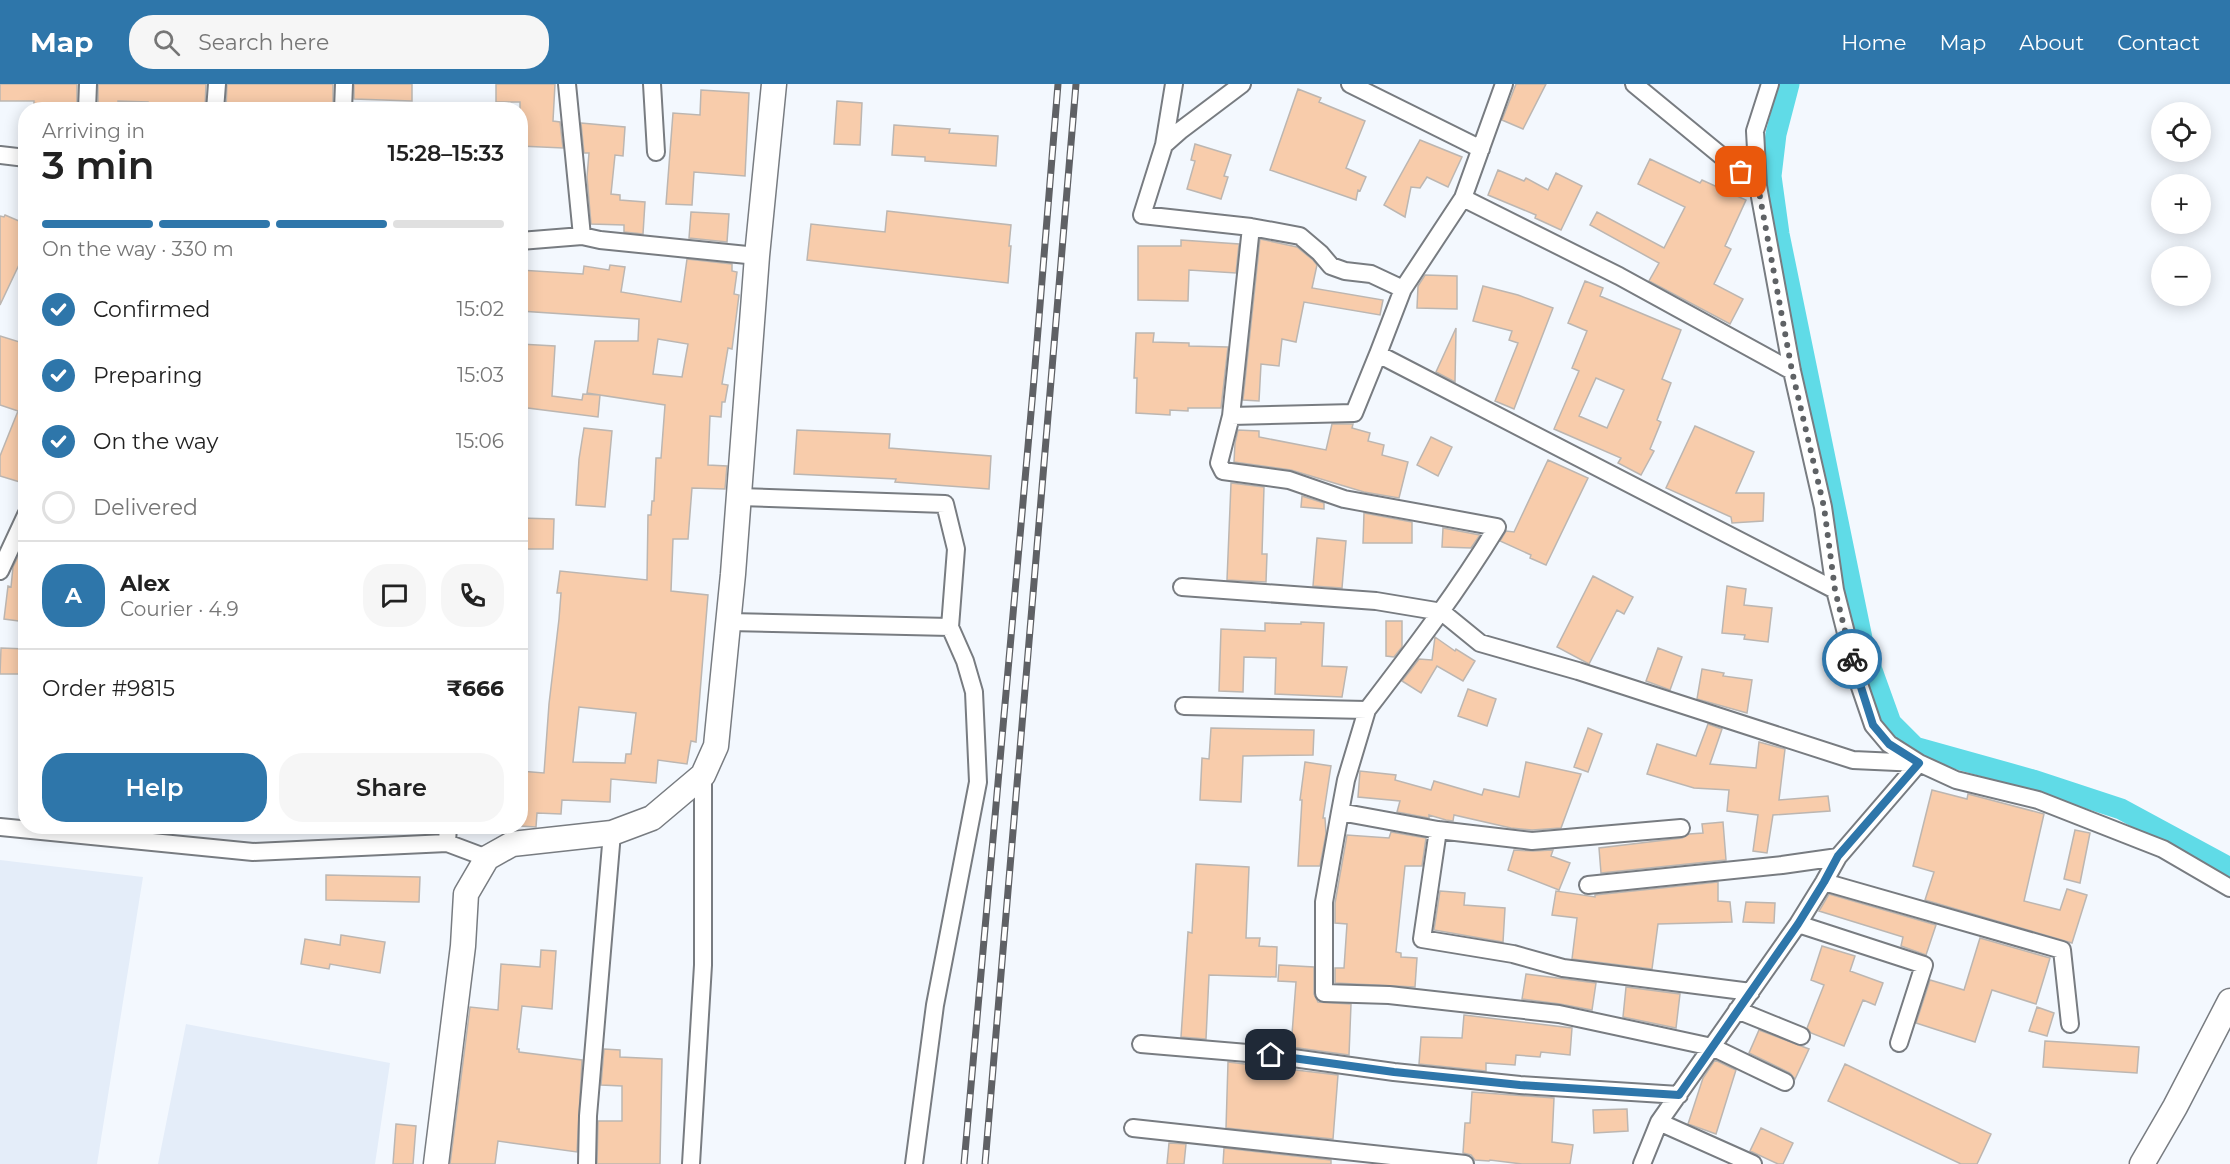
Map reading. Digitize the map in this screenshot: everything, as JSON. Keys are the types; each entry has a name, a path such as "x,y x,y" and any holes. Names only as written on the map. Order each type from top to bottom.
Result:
{"main road":[{"path":"436,1164 464,945 466,894 487,858 512,844 612,833 652,818 703,775 716,746 729,622 774,84"},
{"path":"2142,1164 2175,1107 2230,1001"}],"street":[{"path":"87,102 88,84"},
{"path":"216,102 217,84"},
{"path":"343,102 344,84"},
{"path":"567,84 582,236"},
{"path":"652,84 656,152"},
{"path":"1174,84 1164,145 1142,215 1251,226 1300,236 1320,253 1331,267 1371,274 1403,289"},
{"path":"1164,145 1242,84"},
{"path":"1350,84 1481,149"},
{"path":"1231,416 1354,413 1403,289 1463,198 1504,84"},
{"path":"1634,84 1758,186"},
{"path":"1770,84 1755,131 1758,186 1792,371 1824,507 1835,590 1859,684 1873,725 1889,744 1919,763 1956,780 2038,800 2163,849 2230,888"},
{"path":"0,155 18,157"},
{"path":"1463,198 1619,276 1792,371"},
{"path":"1251,226 1231,416 1219,463 1223,471 1289,480 1344,500 1497,526 1442,612 1367,710 1346,780 1324,902 1324,993 1389,995 1559,1014 1712,1047 1785,1082"},
{"path":"528,241 582,236 600,240 758,256"},
{"path":"1378,354 1835,590"},
{"path":"739,497 945,504 956,549 950,627 965,661 974,692 978,782 935,1005 914,1164"},
{"path":"0,572 18,533"},
{"path":"1182,587 1376,601 1442,612 1480,643 1578,671 1853,760 1919,763"},
{"path":"729,622 950,627"},
{"path":"1184,706 1367,710"},
{"path":"1642,1164 1659,1122 1798,924 1838,856 1919,763"},
{"path":"691,1164 703,966 703,775"},
{"path":"1340,812 1438,830 1532,841 1681,828"},
{"path":"0,827 18,829"},
{"path":"1438,830 1422,939 1514,954 1563,968 1751,992"},
{"path":"588,1164 588,1116 612,833"},
{"path":"71,834 253,852 447,835 487,858"},
{"path":"1588,885 1782,865 1838,856"},
{"path":"1824,882 2062,950 2070,1024"},
{"path":"1798,924 1924,965 1899,1043"},
{"path":"1737,1010 1801,1036"},
{"path":"1141,1044 1271,1055 1394,1072 1520,1085 1679,1095"},
{"path":"1659,1122 1753,1164"},
{"path":"1133,1128 1465,1164"}],"shaded area":[{"path":"0,860 143,877 97,1164 0,1164"},
{"path":"186,1024 390,1063 375,1164 158,1164"}],"building":[{"path":"0,84 77,84 77,102 0,101"},
{"path":"98,84 206,84 205,102 98,102"},
{"path":"227,84 333,84 333,102 226,102"},
{"path":"354,84 412,84 412,101 354,99"},
{"path":"496,84 555,84 553,121 560,122 563,148 528,146 528,102 496,102"},
{"path":"1516,84 1546,84 1523,129 1502,120"},
{"path":"1298,89 1321,98 1319,102 1365,121 1346,168 1366,177 1360,191 1358,190 1356,200 1270,170"},
{"path":"701,90 749,93 745,176 694,172 692,205 666,204 673,113 700,115"},
{"path":"837,101 862,103 860,145 834,144"},
{"path":"581,123 625,127 623,156 615,155 611,194 620,195 620,200 645,202 643,234 624,232 624,225 591,224 587,177 589,153 584,153"},
{"path":"894,125 950,129 949,133 998,136 996,166 925,161 925,157 892,155"},
{"path":"1420,140 1462,157 1448,187 1427,177 1420,188 1411,187 1405,217 1384,205"},
{"path":"1195,144 1231,155 1224,176 1228,177 1221,199 1187,189 1195,161 1191,160"},
{"path":"1650,159 1700,183 1702,180 1746,200 1725,246 1731,249 1714,284 1743,299 1730,324 1649,281 1659,263 1590,225 1597,212 1664,248 1685,207 1638,184"},
{"path":"1498,170 1524,181 1526,178 1548,190 1556,173 1582,186 1561,230 1535,218 1536,215 1488,195"},
{"path":"887,211 1011,225 1008,283 807,260 811,224 885,232"},
{"path":"691,212 729,214 727,242 689,238"},
{"path":"5,215 18,221 18,267 0,305 0,216"},
{"path":"1260,239 1297,247 1313,260 1317,265 1312,288 1383,300 1380,315 1304,302 1296,342 1282,339 1279,366 1261,364 1259,401 1243,400"},
{"path":"1181,240 1239,244 1236,273 1189,270 1188,301 1138,300 1138,246 1181,246"},
{"path":"687,259 732,264 732,271 737,272 734,294 739,295 732,349 728,348 722,384 728,385 725,402 722,402 721,417 710,416 708,465 727,466 725,489 692,488 688,539 673,539 671,591 708,595 696,742 691,741 687,764 658,760 656,783 611,779 610,802 562,800 561,814 537,813 536,827 528,826 528,772 544,773 559,619 561,593 557,593 560,571 647,580 648,515 651,515 652,501 654,501 656,458 661,458 665,405 587,393 595,341 638,341 639,319 528,312 528,271 583,274 584,266 609,270 610,265 625,267 621,292 681,302","holes":["658,339 688,344 682,377 653,374","579,707 636,713 631,754 626,754 625,763 573,762"]},
{"path":"1425,275 1457,276 1457,309 1417,308 1418,286"},
{"path":"1585,281 1603,288 1600,296 1681,330 1662,379 1671,383 1657,420 1661,422 1650,449 1654,451 1641,475 1618,463 1621,458 1554,429 1579,371 1572,368 1587,331 1568,323","holes":["1596,378 1624,390 1607,428 1579,416"]},
{"path":"1483,286 1518,295 1553,308 1514,409 1495,401 1518,343 1509,340 1512,331 1473,321"},
{"path":"1456,328 1455,382 1436,372"},
{"path":"1136,333 1154,333 1153,342 1228,347 1221,408 1170,410 1170,415 1136,413 1137,378 1134,378"},
{"path":"0,336 18,342 18,411 0,405"},
{"path":"528,344 555,346 552,396 582,400 583,394 600,395 598,417 528,408"},
{"path":"18,411 18,481 0,476 0,456"},
{"path":"1332,424 1353,424 1352,428 1370,433 1368,441 1384,445 1382,455 1408,462 1399,498 1364,492 1291,470 1234,462 1238,430 1259,431 1259,437 1326,450"},
{"path":"1695,426 1754,452 1736,493 1764,493 1763,521 1732,523 1731,517 1666,488"},
{"path":"584,428 612,431 605,507 576,505"},
{"path":"797,430 890,434 889,448 991,456 989,489 895,482 896,479 794,474"},
{"path":"1431,437 1452,447 1438,476 1417,465"},
{"path":"1548,460 1588,478 1546,565 1530,558 1531,555 1500,541 1506,531 1514,532"},
{"path":"1231,483 1264,487 1262,554 1267,554 1266,582 1227,580"},
{"path":"1302,496 1324,503 1324,509 1301,507"},
{"path":"1364,513 1412,522 1412,543 1363,543"},
{"path":"528,518 554,519 553,549 528,549"},
{"path":"1443,528 1480,535 1471,548 1442,547"},
{"path":"1317,538 1346,541 1342,588 1313,586"},
{"path":"18,557 18,621 4,619 13,567"},
{"path":"1593,576 1633,597 1624,614 1617,610 1589,664 1557,647"},
{"path":"1727,586 1746,589 1744,605 1772,608 1768,642 1744,639 1745,635 1722,633"},
{"path":"1386,621 1402,621 1402,647 1394,657 1386,656"},
{"path":"1301,622 1324,623 1322,666 1347,667 1342,697 1275,694 1276,658 1244,657 1243,692 1219,691 1221,629 1265,631 1265,623 1301,624"},
{"path":"1435,637 1475,661 1463,681 1437,666 1421,693 1402,681 1419,659 1432,660"},
{"path":"1,648 18,649 18,674 0,674"},
{"path":"1658,648 1682,657 1670,690 1646,681"},
{"path":"1702,669 1724,673 1723,676 1752,680 1747,713 1697,699"},
{"path":"1468,689 1496,699 1487,726 1458,716"},
{"path":"1708,724 1722,729 1710,764 1756,768 1759,742 1785,749 1779,800 1828,796 1830,811 1773,815 1767,853 1753,851 1758,815 1727,811 1729,790 1694,788 1647,774 1657,744 1696,756"},
{"path":"1211,728 1314,730 1313,755 1243,756 1241,802 1200,800 1202,758 1209,759"},
{"path":"1588,728 1602,734 1588,772 1574,767"},
{"path":"1305,762 1331,766 1323,818 1325,818 1326,834 1320,866 1298,866 1302,800 1300,800"},
{"path":"1526,762 1581,774 1561,828 1532,830 1511,828 1454,815 1453,821 1429,815 1429,818 1397,812 1400,801 1358,797 1360,771 1396,775 1395,780 1431,790 1434,781 1482,795 1484,789 1519,797"},
{"path":"1932,790 1967,799 1968,794 2044,814 2024,901 2060,910 2067,889 2087,895 2072,943 1925,900 1934,872 1913,866"},
{"path":"1723,822 1726,860 1601,873 1599,848 1682,838 1689,834 1703,833 1702,824"},
{"path":"2075,830 2090,833 2080,883 2064,879"},
{"path":"1391,832 1426,838 1422,866 1405,866 1396,952 1401,953 1401,957 1417,958 1415,987 1335,983 1335,968 1344,968 1347,924 1335,923 1335,903 1347,835 1389,838"},
{"path":"1514,850 1553,850 1551,856 1570,863 1559,890 1508,870"},
{"path":"1196,864 1249,867 1246,938 1260,938 1259,946 1277,947 1276,977 1209,975 1206,1039 1181,1037 1188,932 1192,933"},
{"path":"326,875 420,877 419,902 326,900"},
{"path":"1718,882 1718,901 1730,902 1732,922 1658,924 1652,969 1572,959 1577,918 1552,915 1556,891 1595,897 1595,895"},
{"path":"1440,891 1465,893 1464,905 1505,908 1503,942 1434,930"},
{"path":"1829,894 1936,925 1926,955 1901,946 1903,937 1819,911"},
{"path":"1746,902 1775,903 1774,923 1743,922"},
{"path":"341,935 385,942 380,973 330,964 329,969 301,964 305,939 340,945"},
{"path":"1980,938 2050,958 2036,1004 1992,990 1975,1042 1916,1023 1930,980 1964,990"},
{"path":"1822,946 1855,956 1850,971 1883,983 1875,1005 1863,1000 1844,1046 1811,1033 1807,1028 1824,985 1811,980"},
{"path":"541,950 556,951 552,1009 522,1006 517,1049 519,1052 582,1060 577,1152 498,1141 495,1164 450,1164 470,1007 498,1010 501,964 540,967"},
{"path":"1279,965 1314,967 1314,994 1318,1002 1351,1004 1349,1055 1291,1047 1296,982 1278,981"},
{"path":"1526,974 1596,983 1592,1010 1522,999"},
{"path":"1626,987 1680,994 1676,1028 1623,1017"},
{"path":"2037,1007 2054,1013 2047,1036 2029,1031"},
{"path":"1464,1015 1572,1028 1570,1055 1541,1052 1540,1057 1516,1055 1515,1065 1486,1063 1486,1071 1419,1064 1421,1037 1462,1038"},
{"path":"1759,1030 1809,1049 1795,1079 1790,1073 1749,1053"},
{"path":"2045,1041 2139,1047 2137,1073 2043,1067"},
{"path":"604,1049 620,1050 620,1057 662,1059 660,1164 597,1164 598,1121 622,1121 622,1086 601,1085"},
{"path":"1715,1060 1736,1070 1716,1134 1688,1124 1703,1078"},
{"path":"1228,1062 1338,1075 1333,1139 1226,1128"},
{"path":"1845,1064 1991,1134 1977,1164 1961,1164 1828,1101"},
{"path":"1472,1092 1554,1098 1552,1142 1573,1145 1570,1164 1522,1164 1475,1160 1471,1155 1463,1153 1465,1123 1470,1123"},
{"path":"1627,1109 1628,1131 1594,1133 1593,1110"},
{"path":"396,1124 416,1126 413,1164 393,1164"},
{"path":"1761,1128 1793,1143 1783,1164 1778,1164 1750,1151"},
{"path":"1169,1143 1186,1144 1184,1164 1167,1164"},
{"path":"1224,1148 1331,1160 1331,1164 1223,1164"}],"waterway":[{"path":"1789,84 1776,134 1771,176 1779,234 1864,648 1891,723 1915,747 2033,780 2121,809 2230,868"}],"railway":[{"path":"964,1164 1058,84"},
{"path":"985,1164 1076,84"}],"way so far":[{"path":"1741,172 1758,186 1792,371 1824,507 1835,590 1852,659"}],"route":[{"path":"1271,1055 1394,1072 1520,1085 1679,1095 1798,924 1838,856 1919,763 1889,744 1873,725 1852,659"}]}
